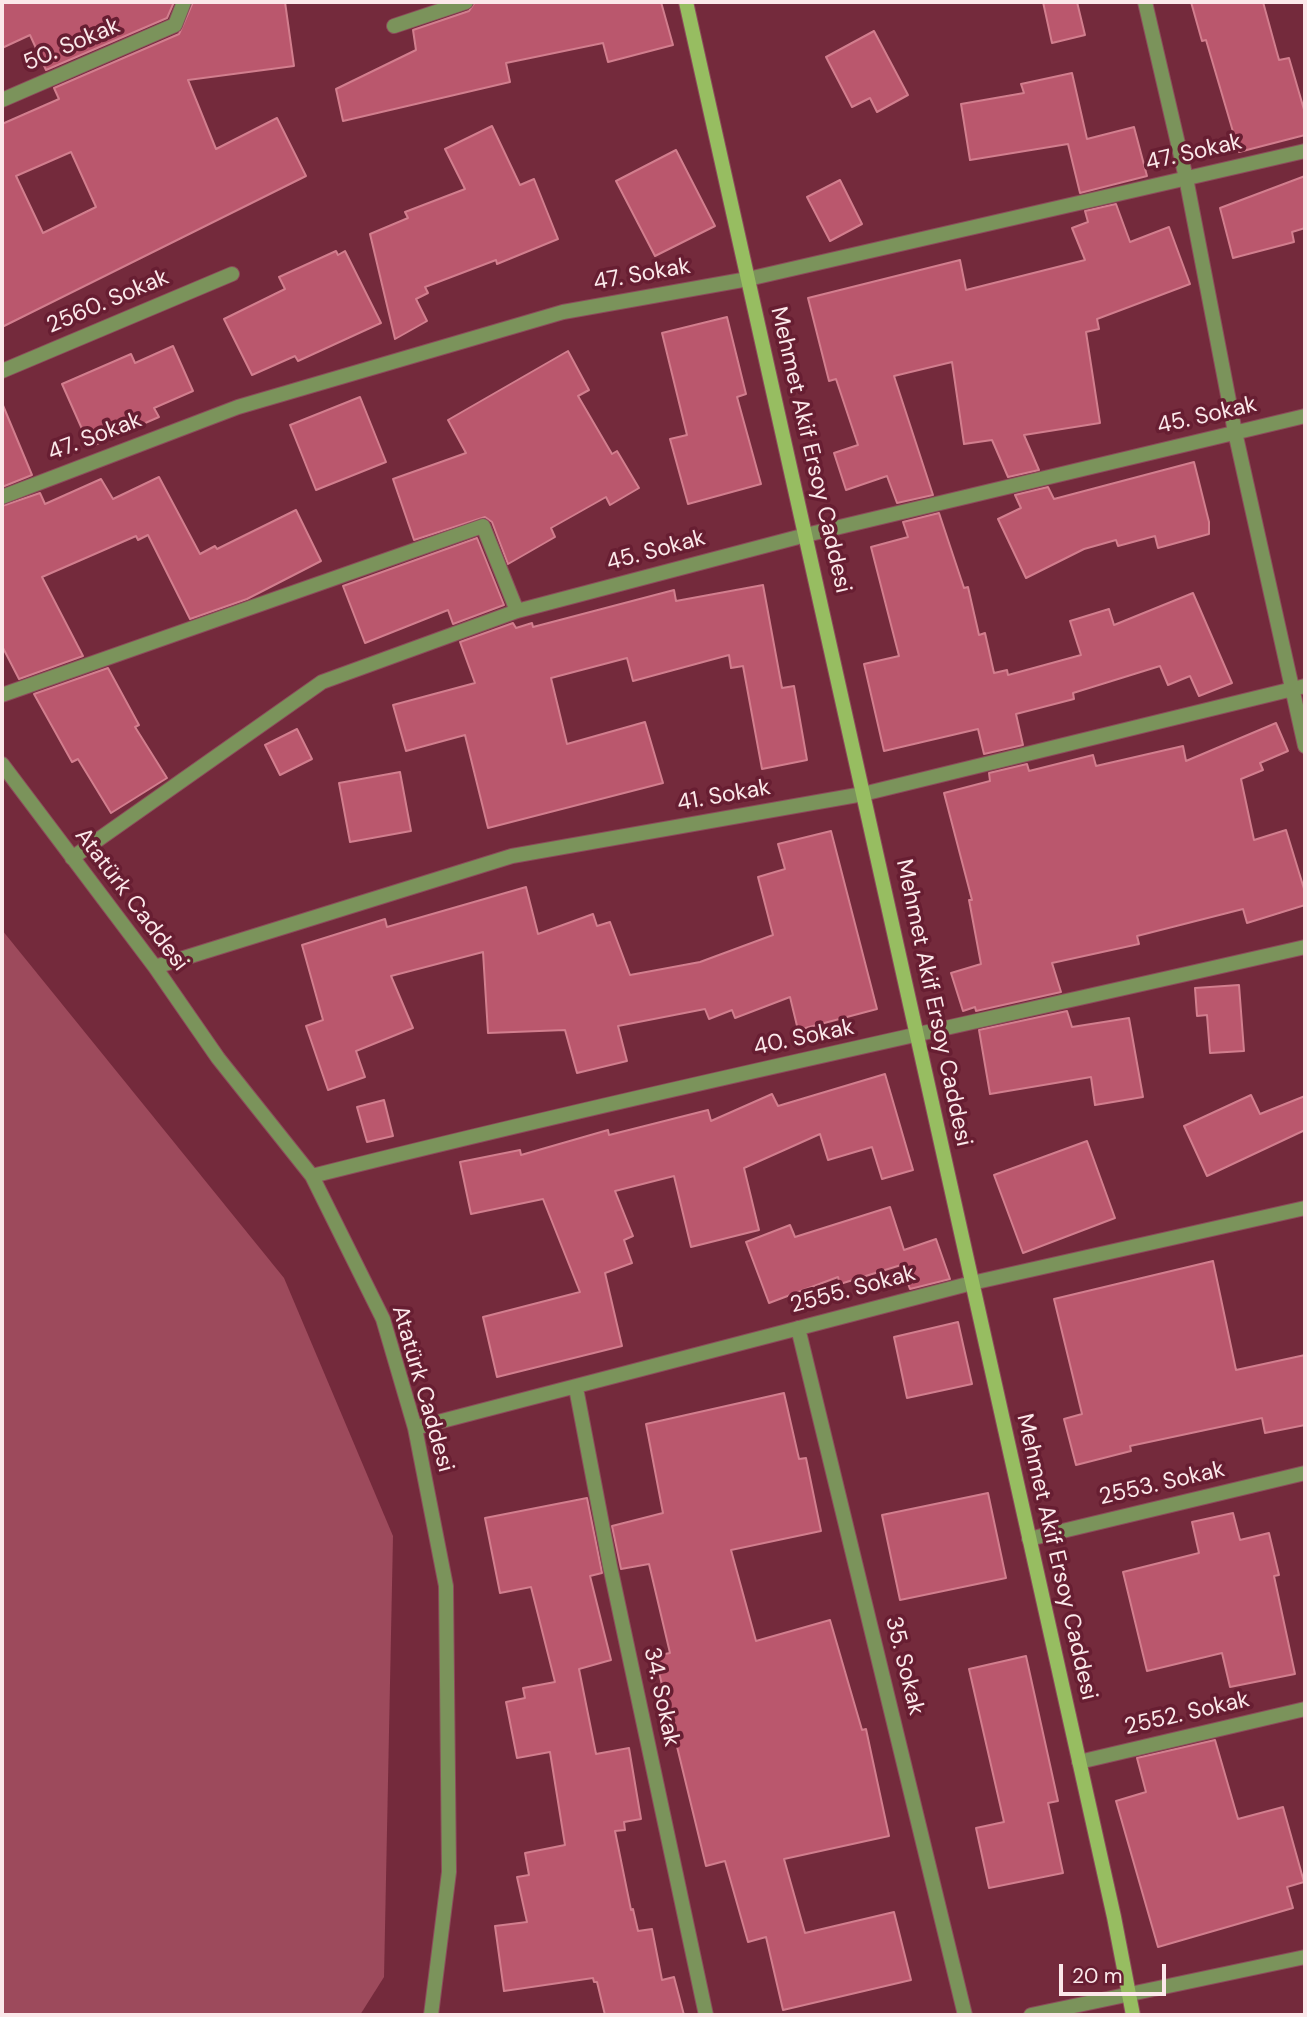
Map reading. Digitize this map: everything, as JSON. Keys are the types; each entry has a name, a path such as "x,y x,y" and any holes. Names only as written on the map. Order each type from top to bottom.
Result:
{"street":[{"name":"50. Sokak","path":"2,100 175,26 184,2"},
{"path":"394,26 466,2"},
{"name":"Mehmet Akif Ersoy Caddesi","path":"686,2 1079,1762 1133,2015"},
{"path":"1145,2 1186,178 1235,432 1299,687 1305,746"},
{"name":"47. Sokak","path":"2,497 264,399 563,312 748,279 1305,151"},
{"name":"2560. Sokak","path":"2,371 232,274"},
{"name":"45. Sokak","path":"72,858 322,682 517,611 806,535 1305,416"},
{"path":"2,695 483,527 517,611"},
{"name":"41. Sokak","path":"155,967 512,856 863,794 1299,687"},
{"name":"Atatürk Caddesi","path":"2,764 155,967 218,1058 312,1176 383,1319 415,1428 446,1586 449,1872 431,2015"},
{"name":"40. Sokak","path":"312,1176 559,1114 917,1037 1305,947"},
{"name":"2555. Sokak","path":"415,1428 972,1283 1305,1209"},
{"name":"35. Sokak","path":"798,1328 965,2015"},
{"name":"34. Sokak","path":"576,1388 610,1566 706,2015"},
{"name":"2553. Sokak","path":"1029,1539 1305,1473"},
{"name":"2552. Sokak","path":"1079,1762 1305,1709"},
{"path":"1031,2015 1305,1956"}],"shaded area":[{"path":"2,930 284,1278 393,1536 384,1977 360,2015 2,2015"}],"building":[{"path":"2,2 174,2 167,18 46,70 30,35 2,48"},
{"path":"193,2 285,2 294,66 188,80 216,149 277,118 306,176 2,327 2,124 59,99 54,88 179,34","holes":["71,152 96,207 43,233 16,176"]},
{"path":"475,2 661,2 673,45 608,62 603,43 506,63 510,82 343,121 336,89 416,50 413,30 469,11"},
{"path":"1043,2 1077,2 1085,35 1052,43"},
{"path":"1191,2 1263,2 1279,60 1289,58 1305,113 1305,135 1239,152 1206,40 1202,41"},
{"path":"874,31 908,95 877,112 870,98 852,107 826,57"},
{"path":"1072,73 1087,139 1134,127 1147,176 1080,193 1068,144 970,160 961,104 1024,93 1021,84"},
{"path":"492,126 520,185 534,179 558,239 497,264 496,260 425,287 428,293 416,299 427,321 395,339 370,234 408,218 405,212 465,189 445,149"},
{"path":"676,150 715,226 655,256 616,181"},
{"path":"1305,176 1305,228 1292,232 1294,242 1233,258 1220,208"},
{"path":"840,180 862,224 830,241 807,197"},
{"path":"1116,204 1130,242 1169,227 1190,284 1097,319 1099,329 1086,332 1100,423 1024,435 1039,470 1008,477 992,440 964,444 952,362 894,376 933,495 897,503 887,476 846,490 834,453 858,445 836,379 829,381 808,298 960,260 966,290 1085,260 1072,228 1088,222 1085,211"},
{"path":"336,251 338,255 345,251 381,323 298,361 295,356 252,375 224,319 285,289 279,277"},
{"path":"727,317 746,394 737,397 761,484 688,504 670,439 687,435 662,333"},
{"path":"173,346 193,391 154,408 159,417 90,447 62,384 131,354 135,363"},
{"path":"568,351 589,390 578,396 612,454 617,451 639,488 610,505 606,497 551,528 555,537 508,564 492,522 485,517 414,540 393,479 466,453 448,420"},
{"path":"360,397 386,462 316,490 290,425"},
{"path":"2,403 32,475 2,487"},
{"path":"1194,462 1209,522 1209,534 1158,548 1155,536 1118,546 1116,540 1084,549 1026,578 998,519 1021,508 1015,495 1048,487 1054,499"},
{"path":"159,477 200,554 215,546 217,549 296,510 321,561 247,599 190,619 148,535 138,540 136,536 42,577 83,656 19,679 2,646 2,506 40,493 45,504 101,479 113,499"},
{"path":"939,513 964,588 968,587 979,635 985,633 994,673 1007,670 1008,675 1081,655 1070,621 1109,609 1114,625 1193,593 1232,683 1199,696 1190,676 1168,685 1160,666 1073,693 1074,699 1016,714 1023,745 984,754 978,729 884,751 864,664 899,656 871,547 908,537 903,522"},
{"path":"477,538 504,605 453,624 448,610 365,643 343,586"},
{"path":"763,585 782,688 794,686 807,760 762,769 743,666 731,668 729,655 633,681 627,658 551,678 567,744 645,722 663,783 488,828 465,735 406,751 393,705 475,683 460,642 513,623 516,628 532,623 533,627 674,590 676,601"},
{"path":"108,668 139,725 135,727 167,778 111,813 78,759 72,762 34,694"},
{"path":"1276,723 1288,751 1260,763 1263,770 1241,779 1254,840 1286,830 1305,892 1305,905 1247,923 1243,909 1137,936 1139,944 1052,963 1061,992 976,1011 975,1007 963,1011 951,973 981,964 969,900 972,900 944,793 990,781 989,773 1027,764 1029,771 1093,755 1096,766 1183,746 1186,761"},
{"path":"297,729 312,759 280,775 265,745"},
{"path":"400,772 411,831 350,842 339,783"},
{"path":"831,831 877,1009 798,1030 790,997 735,1018 732,1010 709,1019 705,1009 618,1026 627,1061 577,1073 565,1030 488,1033 483,952 391,976 413,1028 356,1051 365,1077 328,1090 306,1026 323,1020 302,945 385,919 387,927 526,887 538,934 593,914 597,926 610,922 630,975 700,962 773,935 758,877 785,869 778,844"},
{"path":"1239,985 1244,1051 1210,1053 1207,1015 1197,1016 1195,988"},
{"path":"1067,1011 1072,1027 1129,1018 1143,1097 1095,1105 1091,1077 990,1094 979,1030"},
{"path":"885,1074 913,1170 882,1179 872,1147 828,1160 820,1134 744,1168 759,1230 691,1247 674,1176 615,1191 633,1236 624,1240 632,1263 605,1273 622,1346 497,1377 483,1317 580,1292 543,1199 471,1214 460,1162 520,1150 521,1155 608,1130 609,1135 708,1110 711,1121 772,1094 778,1106"},
{"path":"1251,1095 1260,1114 1305,1096 1305,1130 1207,1176 1184,1126"},
{"path":"384,1100 393,1136 367,1142 357,1107"},
{"path":"1087,1141 1115,1218 1023,1253 994,1175"},
{"path":"890,1207 904,1250 936,1239 950,1279 910,1289 901,1265 840,1284 838,1277 769,1303 746,1242 790,1225 795,1237"},
{"path":"1213,1261 1236,1370 1305,1355 1305,1425 1265,1433 1262,1418 1130,1446 1131,1451 1076,1465 1064,1419 1082,1414 1054,1299"},
{"path":"958,1322 972,1384 907,1398 894,1337"},
{"path":"784,1393 799,1459 806,1458 821,1531 731,1550 756,1641 830,1620 862,1730 866,1729 889,1836 784,1859 805,1933 894,1912 911,1980 783,2010 766,1937 748,1942 725,1861 706,1866 655,1656 670,1653 649,1564 621,1569 612,1526 663,1513 646,1424"},
{"path":"988,1493 1006,1578 900,1600 882,1515"},
{"path":"587,1498 602,1573 590,1576 611,1660 579,1669 596,1754 629,1748 641,1819 624,1822 625,1830 615,1831 631,1910 633,1909 638,1931 652,1929 662,1980 674,1977 684,2015 605,2015 597,1982 594,1982 593,1978 504,1991 495,1926 527,1922 517,1877 529,1875 525,1853 565,1845 550,1752 517,1758 506,1702 525,1698 523,1688 555,1682 531,1587 500,1593 485,1518"},
{"path":"1233,1513 1240,1540 1269,1533 1279,1575 1274,1576 1295,1674 1230,1687 1222,1653 1147,1671 1123,1572 1199,1553 1192,1522"},
{"path":"1026,1656 1058,1801 1048,1803 1063,1873 989,1888 976,1828 1004,1822 969,1669"},
{"path":"1215,1740 1238,1819 1283,1807 1304,1882 1287,1887 1293,1908 1158,1947 1116,1801 1146,1792 1137,1758"}]}
